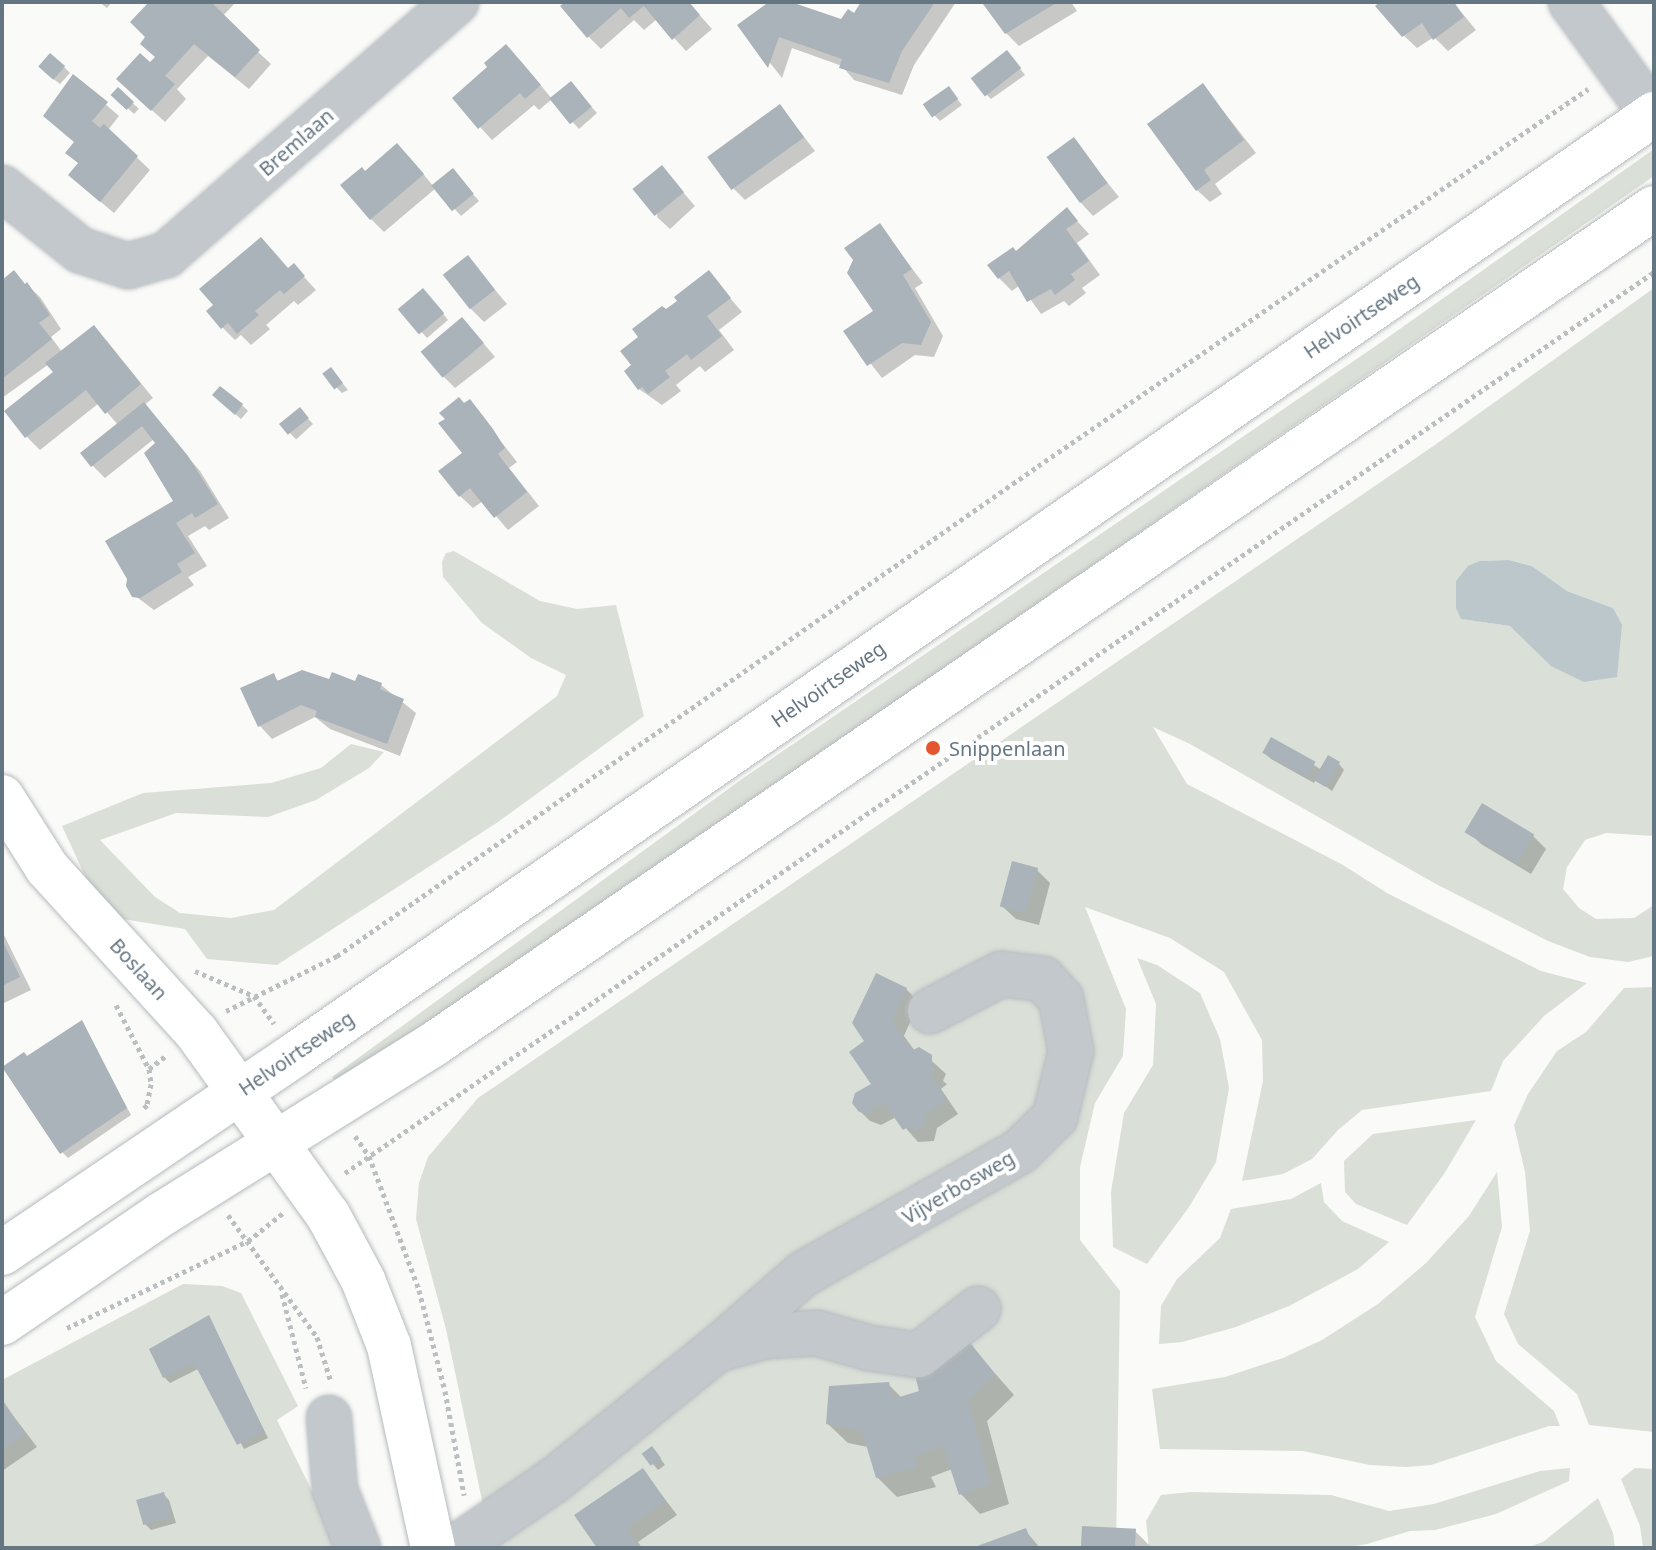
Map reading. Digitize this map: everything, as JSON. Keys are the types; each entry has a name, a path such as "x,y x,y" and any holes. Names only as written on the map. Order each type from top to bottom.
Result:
{"main road":[{"name":"Helvoirtseweg","path":"2,1253 1653,115"},
{"path":"2,1323 162,1214 434,1044 1654,208"},
{"name":"Boslaan","path":"2,797 47,868 197,1033 275,1142"},
{"path":"275,1142 313,1194 363,1280 389,1346 433,1548"}],"street":[{"name":"Bremlaan","path":"2,188 80,250 128,266 166,255 456,2"},
{"path":"1571,2 1653,115"},
{"name":"Vijverbosweg","path":"455,1548 553,1481 716,1350 803,1274 1020,1151 1055,1117 1071,1051 1061,999 1043,979 1001,974 930,1011"},
{"name":"Vijverbosweg","path":"716,1350 766,1336 817,1333 869,1348 919,1355 978,1309"},
{"path":"323,1427 335,1490 358,1548"}],"path":[{"path":"147,1105 149,1069 236,1004 337,956 1038,466 1620,67"},
{"path":"54,1335 248,1241 1654,272"},
{"path":"248,1241 317,1337 325,1356 332,1386 323,1427"},
{"path":"281,1289 323,1427"}],"shaded area":[{"path":"1654,149 1654,176 340,1087 332,1077 742,779 1380,343"},
{"path":"1654,288 1654,836 1606,833 1585,840 1567,867 1563,889 1579,908 1596,919 1634,918 1654,905 1654,956 1628,962 1590,957 1548,941 1436,884 1190,744 1153,727 1187,784 1343,865 1387,893 1541,971 1587,983 1544,1016 1503,1061 1491,1091 1362,1110 1338,1130 1312,1159 1283,1174 1242,1181 1263,1081 1262,1040 1224,972 1170,938 1085,907 1126,1009 1123,1056 1095,1103 1080,1167 1080,1240 1120,1291 1116,1548 492,1548 446,1329 416,1219 419,1183 428,1157 478,1098 1432,447","holes":["1509,560 1532,566 1567,591 1613,608 1529,642 1510,626 1462,619 1480,561"]},
{"path":"454,551 540,601 577,609 616,605 644,716 498,822 277,965 207,959 185,929 116,918 90,887 62,826 143,793 271,783 321,768 351,744 384,752 369,768 316,800 268,817 176,813 100,840 155,897 180,913 231,918 274,910 557,696 566,675 531,658 482,623 443,577 442,562 446,553"},
{"path":"1509,560 1532,566 1567,591 1613,608 1622,625 1617,677 1584,682 1551,666 1510,626 1461,619 1456,608 1456,581 1468,566 1480,561"},
{"path":"1137,958 1157,965 1200,993 1220,1039 1229,1088 1216,1162 1189,1207 1147,1264 1113,1247 1111,1192 1124,1113 1153,1065 1156,1004"},
{"path":"1654,987 1654,1432 1589,1425 1577,1394 1518,1344 1504,1314 1530,1231 1525,1172 1514,1125 1528,1094 1557,1051 1586,1032 1624,988"},
{"path":"1476,1120 1444,1174 1407,1225 1356,1204 1345,1192 1344,1161 1373,1134"},
{"path":"1497,1172 1502,1227 1475,1317 1496,1361 1554,1411 1560,1426 1549,1426 1431,1465 1406,1467 1370,1465 1303,1451 1160,1449 1152,1389 1225,1377 1283,1358 1322,1340 1378,1304 1426,1263 1469,1216"},
{"path":"1321,1183 1324,1202 1342,1221 1389,1242 1358,1269 1289,1306 1236,1327 1182,1342 1159,1344 1161,1306 1177,1279 1220,1238 1231,1209 1291,1199"},
{"path":"183,1284 222,1286 241,1293 298,1406 277,1420 340,1548 2,1548 2,1380"},
{"path":"1570,1468 1569,1481 1496,1514 1435,1530 1410,1531 1367,1544 1342,1548 1149,1548 1146,1521 1161,1495 1191,1492 1331,1495 1389,1511 1434,1504 1540,1471"},
{"path":"1635,1468 1654,1469 1654,1548 1643,1548 1640,1526 1621,1479"},
{"path":"1598,1498 1613,1533 1615,1548 1526,1548 1543,1542"}],"building":[{"path":"149,2 211,2 260,50 235,77 194,44 165,76 175,84 151,111 116,79 140,53 150,62 155,57 140,44 145,37 130,22"},
{"path":"565,2 689,2 700,15 672,40 644,6 629,18 621,8 587,38 560,6"},
{"path":"769,2 791,2 841,19 848,9 854,13 861,2 935,2 902,51 889,83 839,68 842,59 779,37 768,68 737,25"},
{"path":"1058,2 1005,34 983,4"},
{"path":"1380,2 1446,2 1448,5 1454,2 1464,17 1433,40 1422,23 1402,37 1375,6"},
{"path":"506,44 541,85 525,99 520,93 478,129 452,98 487,67 484,63"},
{"path":"1007,50 1021,68 985,96 971,78"},
{"path":"50,53 65,66 53,80 38,67"},
{"path":"73,74 108,102 92,121 100,128 104,124 138,156 100,202 68,175 78,163 65,153 74,142 43,116"},
{"path":"571,81 592,107 570,124 549,99"},
{"path":"1203,83 1244,140 1204,170 1211,180 1196,191 1147,124"},
{"path":"949,86 958,99 932,117 923,104"},
{"path":"118,87 134,102 127,110 110,95"},
{"path":"780,104 804,137 731,190 707,157"},
{"path":"1074,137 1108,183 1080,203 1046,157"},
{"path":"397,143 424,174 370,220 340,185 362,167 365,171"},
{"path":"662,165 684,192 654,216 632,189"},
{"path":"453,168 474,194 452,211 431,186"},
{"path":"1067,207 1078,221 1066,229 1089,261 1071,274 1075,280 1055,295 1051,289 1027,302 1009,271 998,279 987,265 1013,247 1016,251"},
{"path":"880,223 912,269 903,275 931,322 921,345 902,343 867,366 843,331 873,311 847,273 853,260 844,248"},
{"path":"261,237 288,268 294,263 305,276 284,294 280,290 255,311 259,315 237,334 228,323 221,329 206,311 213,305 199,289"},
{"path":"468,255 495,290 470,309 443,275"},
{"path":"14,270 25,284 27,282 50,315 39,323 52,339 2,379 2,280"},
{"path":"709,270 731,298 707,316 722,336 691,360 687,354 665,371 670,377 648,394 642,387 638,390 624,371 631,365 620,351 638,337 632,329 662,306 666,309 677,301 674,297"},
{"path":"423,288 444,313 419,334 398,309"},
{"path":"462,317 484,343 442,378 421,352"},
{"path":"94,325 141,384 105,414 86,390 25,438 4,411 53,372 45,363"},
{"path":"331,367 343,383 334,390 322,374"},
{"path":"220,386 243,404 235,415 212,395"},
{"path":"459,397 464,403 470,399 493,429 505,448 498,454 527,492 494,518 470,488 459,497 438,471 462,453 438,423 445,419 439,413"},
{"path":"144,402 188,456 218,504 195,518 192,513 176,523 195,553 177,564 182,572 140,598 132,597 126,586 127,579 105,541 173,501 144,453 155,443 142,426 91,467 80,453"},
{"path":"300,407 309,418 288,435 279,424"},
{"path":"302,670 329,679 332,672 355,681 358,674 382,683 380,689 404,699 387,744 315,717 317,711 301,705 258,727 240,688 274,673 277,681"},
{"path":"1271,737 1316,762 1307,777 1262,753"},
{"path":"1328,755 1340,762 1326,787 1314,780"},
{"path":"1482,803 1534,834 1517,864 1464,832"},
{"path":"1012,861 1038,868 1026,913 1000,906"},
{"path":"2,940 20,977 2,986"},
{"path":"876,973 907,988 892,1022 913,1050 919,1047 932,1055 932,1066 936,1070 930,1075 947,1100 925,1115 924,1126 916,1130 908,1127 903,1130 884,1103 867,1113 859,1112 852,1103 855,1093 871,1084 849,1052 864,1041 852,1023"},
{"path":"82,1020 127,1108 60,1154 2,1067 24,1052 27,1056"},
{"path":"209,1315 264,1431 237,1445 194,1363 163,1378 149,1349"},
{"path":"963,1334 996,1375 968,1401 991,1484 959,1495 943,1446 913,1457 918,1467 876,1478 862,1431 826,1424 829,1386 889,1382 893,1399 919,1391 915,1375"},
{"path":"2,1399 25,1434 2,1450"},
{"path":"652,1446 661,1458 651,1466 642,1454"},
{"path":"643,1468 666,1501 626,1529 637,1543 630,1548 597,1548 574,1515"},
{"path":"164,1492 171,1517 143,1525 136,1500"},
{"path":"1082,1526 1136,1529 1135,1548 1081,1548"},
{"path":"1026,1528 1034,1548 972,1548"}],"place":[{"name":"Snippenlaan","path":"933,748"}]}
